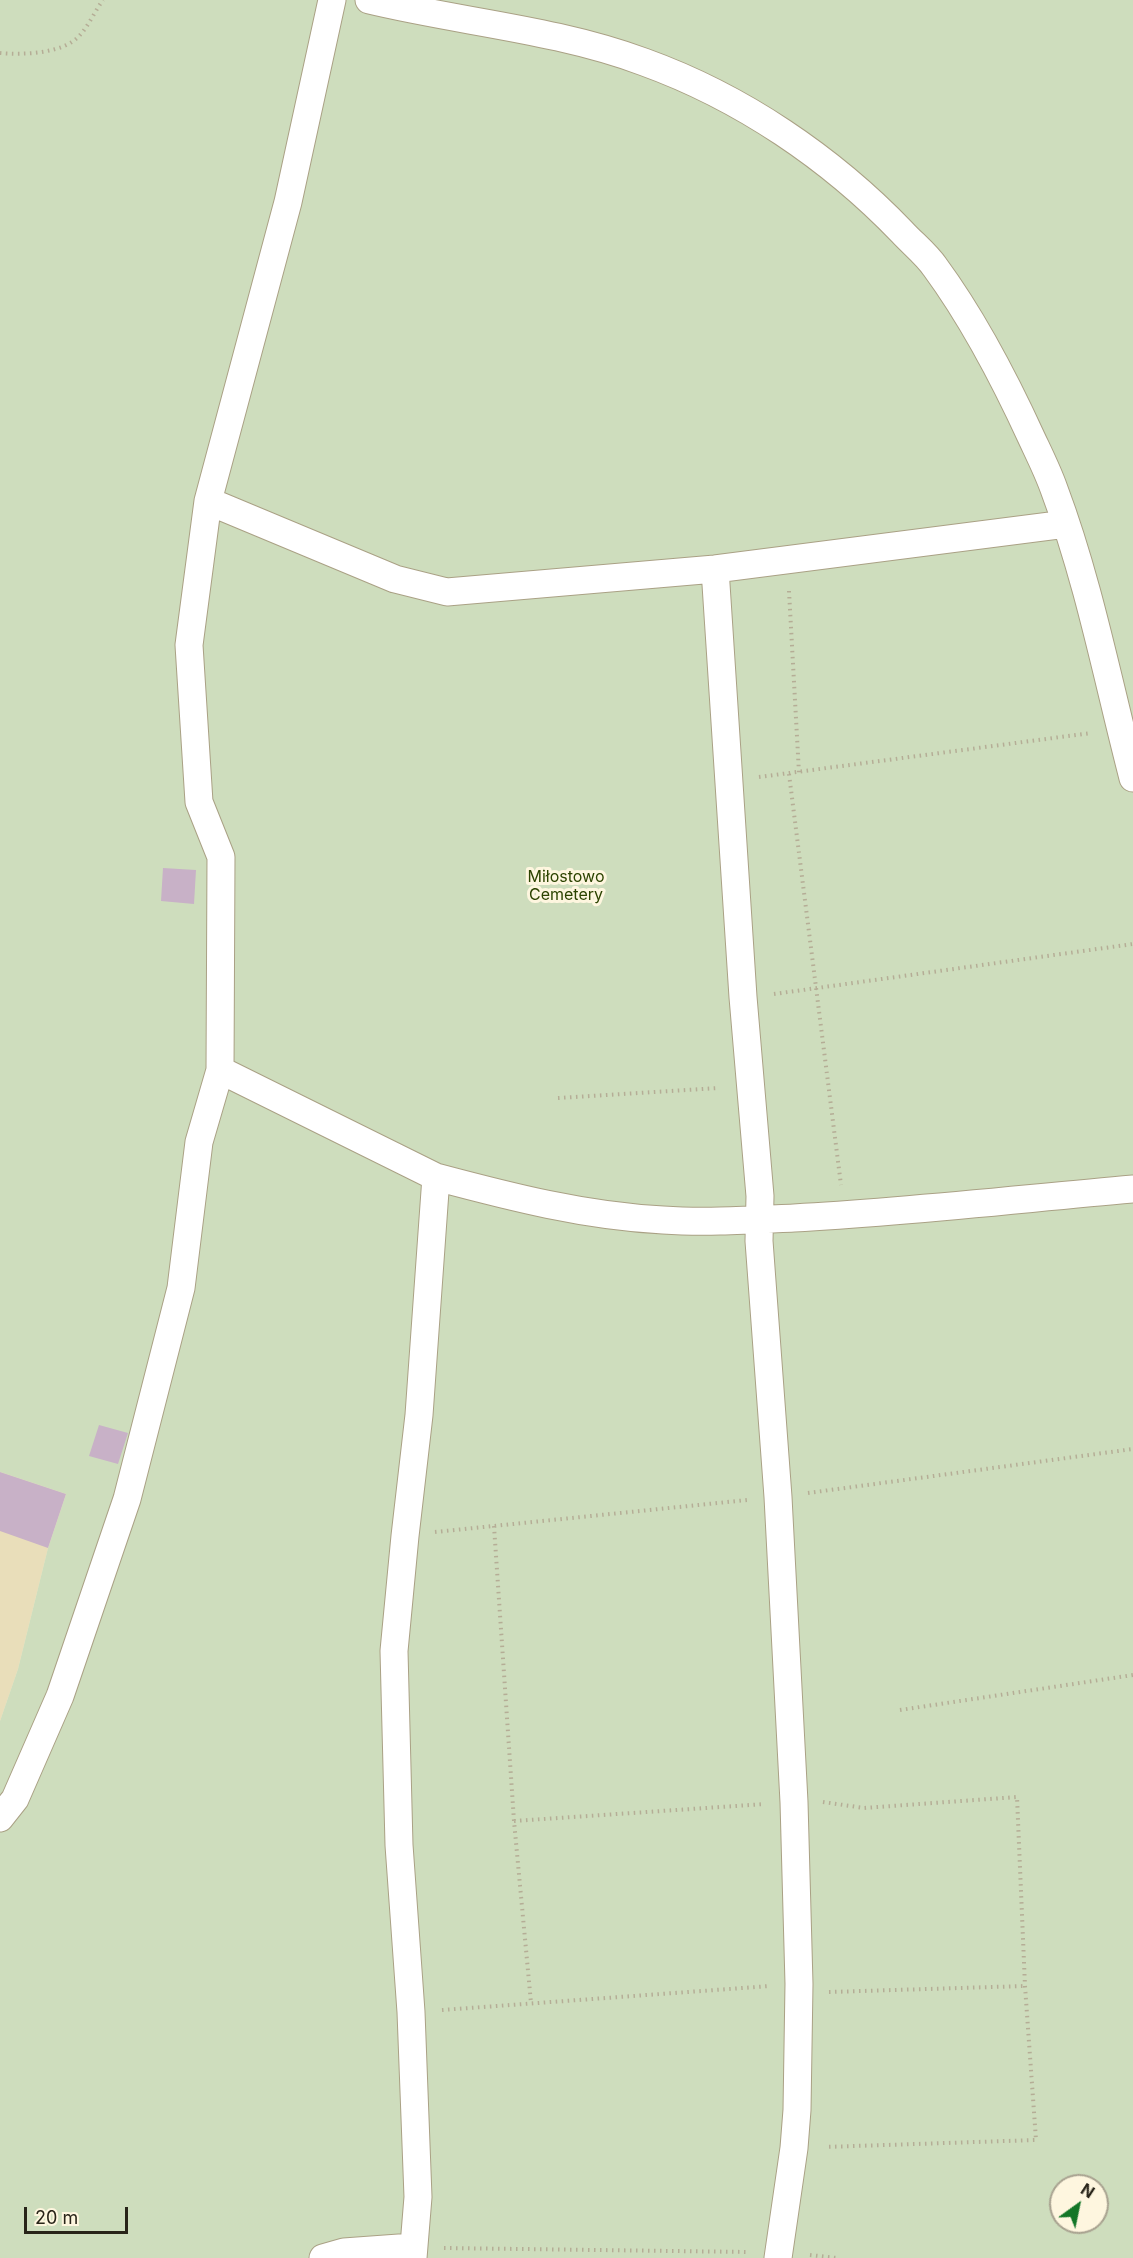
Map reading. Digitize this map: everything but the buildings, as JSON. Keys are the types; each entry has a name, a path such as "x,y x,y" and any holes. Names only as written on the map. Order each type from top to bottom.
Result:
{"street":[{"path":"0,1818 15,1799 60,1696 127,1499 181,1288 199,1142 220,1070 221,857 199,802 189,645 208,501 288,202 332,0"},
{"path":"369,0 420,12 560,36 644,62 701,86 753,114 840,175 884,214 933,265 975,329 1016,404 1054,488 1087,597 1133,778"},
{"path":"208,501 395,579 447,592 715,570 1066,524"},
{"path":"715,570 743,997 760,1196 759,1220 778,1497 794,1802 799,1989 797,2110 779,2255"},
{"path":"220,1070 436,1177 525,1201 597,1214 664,1220 759,1220 846,1215 1133,1189"},
{"path":"323,2258 344,2252 413,2253 418,2197 411,2012 399,1845 394,1651 419,1415 436,1177"}],"path":[{"path":"0,52 19,55 58,48 79,37 103,0"},
{"path":"787,560 799,773"},
{"path":"729,780 799,773 1120,729"},
{"path":"789,774 846,1215"},
{"path":"743,997 816,989 1133,944"},
{"path":"558,1098 721,1088"},
{"path":"494,1526 514,1821 531,2003"},
{"path":"900,1710 1133,1675"},
{"path":"514,1821 794,1802 831,1802 864,1808 1017,1797 1025,1986 1036,2140 794,2148"},
{"path":"411,2012 531,2003 799,1989 1025,1986"},
{"path":"413,2253 779,2255 837,2258"}],"shaded area":[{"path":"0,1472 66,1494 48,1548 18,1669 0,1721"}],"green space":[{"name":"Miłostowo Cemetery","path":"0,0 1133,0 1133,2258 0,2258 0,1721 18,1669 48,1548 66,1494 0,1472"}]}
